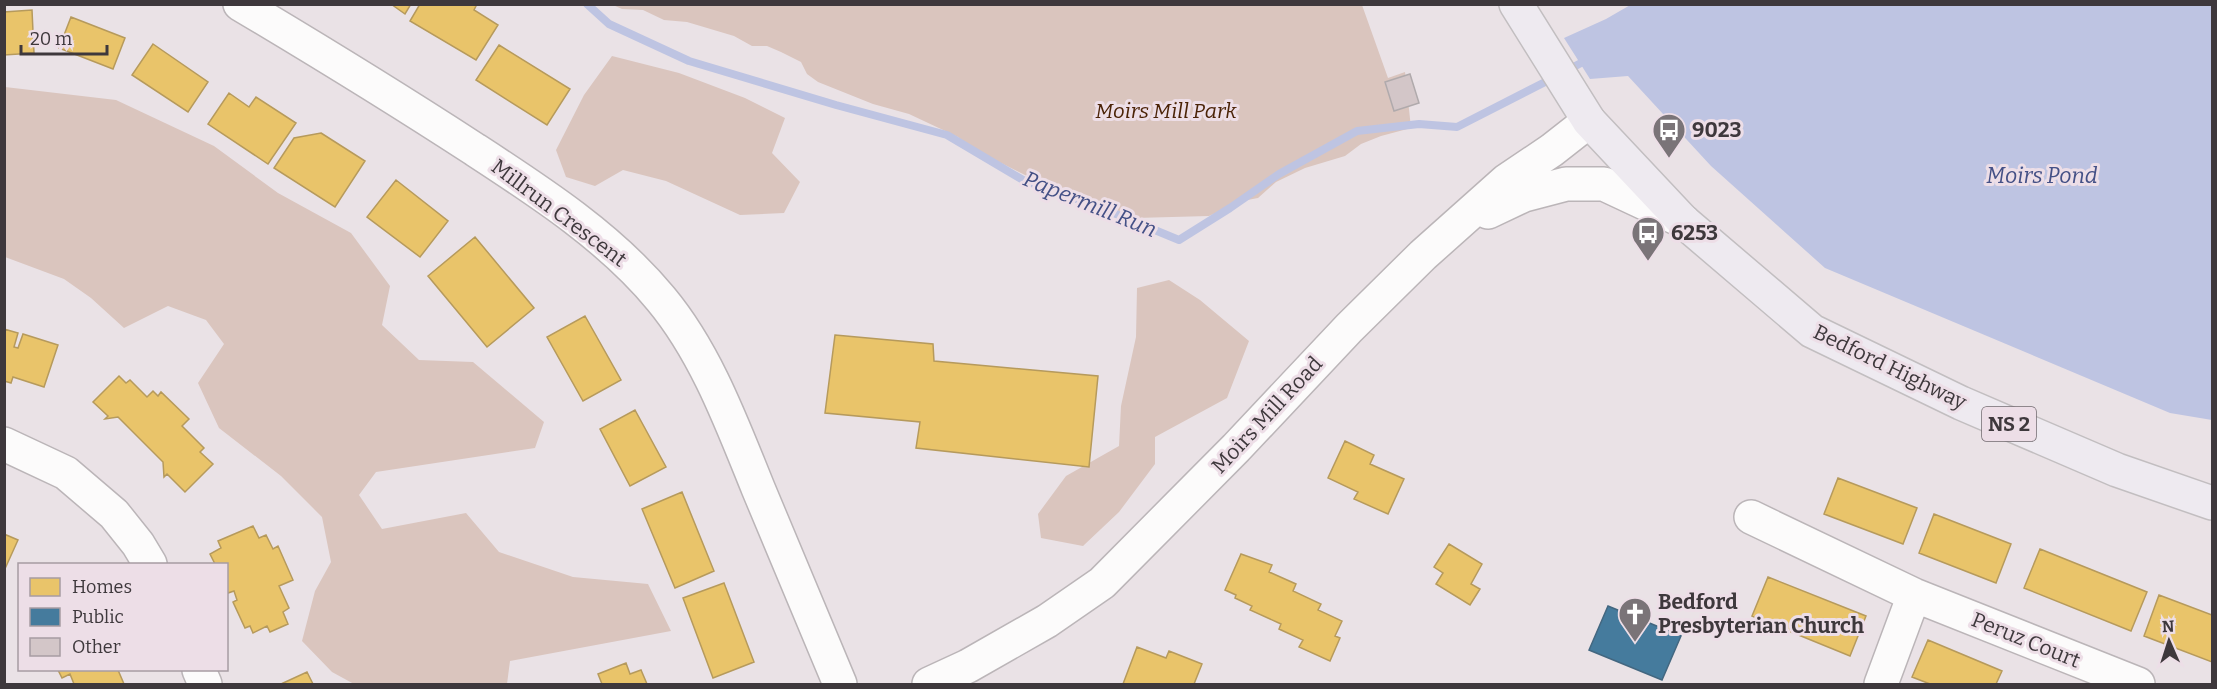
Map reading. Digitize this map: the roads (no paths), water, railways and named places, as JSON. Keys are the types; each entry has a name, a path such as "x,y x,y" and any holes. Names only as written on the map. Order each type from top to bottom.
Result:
{"main road":[{"name":"Bedford Highway","path":"1523,17 1589,121 1683,221 1812,330 1961,403 2117,470 2212,503"}],"street":[{"name":"Millrun Crescent","path":"240,4 402,102 513,174 618,256 662,300 697,353 736,436 840,684"},
{"name":"Moirs Mill Road","path":"928,684 968,666 1047,621 1102,583 1236,448 1349,328 1454,228 1506,182 1589,121"},
{"path":"1454,228 1524,195 1566,184 1604,184 1683,221"},
{"path":"4,444 66,473 114,514 138,544 149,563"},
{"name":"Peruz Court","path":"1751,517 1914,595 2138,684"},
{"path":"1881,684 1914,595"}],"water":[{"name":"Moirs Pond","path":"1632,4 2212,5 2212,420 2170,413 1825,268 1711,166 1628,76 1590,79 1564,38"}],"waterway":[{"name":"Papermill Run","path":"587,4 609,24 689,61 947,135 1023,180 1099,207 1179,240 1279,174 1357,131 1419,124 1457,127 1553,78"},
{"name":"Papermill Run","path":"1564,72 1581,63"}],"place":[{"name":"9023","path":"1669,159"},
{"name":"6253","path":"1648,262"},
{"name":"Bedford Presbyterian Church","path":"1635,643"}],"park label":[{"name":"Moirs Mill Park","path":"1166,111"}]}
